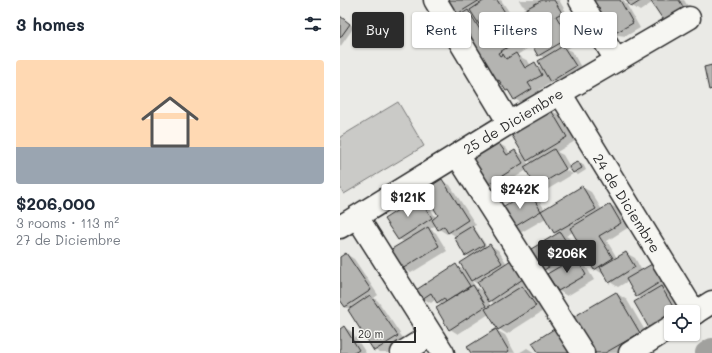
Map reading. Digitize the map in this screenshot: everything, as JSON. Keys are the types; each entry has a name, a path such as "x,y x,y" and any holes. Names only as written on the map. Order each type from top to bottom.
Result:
{"street":[{"path":"434,0 509,123"},
{"path":"580,0 616,60"},
{"name":"25 de Diciembre","path":"348,222 509,123 689,18"},
{"name":"24 de Diciembre","path":"560,93 697,305"},
{"path":"457,155 583,353"},
{"path":"348,222 443,353"},
{"path":"630,353 664,332"},
{"path":"402,353 431,335"}],"shaded area":[{"path":"398,102 424,146 344,194 340,187 340,137"}],"building":[{"path":"448,0 480,0 460,12 456,12"},
{"path":"485,0 497,0 505,12 479,12 479,24 470,10"},
{"path":"542,0 554,0 561,12 556,16 560,23 560,43 552,48 552,12 520,12"},
{"path":"595,0 620,0 633,23 617,32 617,12 591,12 587,5"},
{"path":"626,0 642,0 631,7"},
{"path":"650,0 679,0 684,8 664,21"},
{"path":"471,15 479,28 479,48 506,48 498,53 500,56 503,54 506,59 516,53 525,68 535,62 542,75 528,83 532,89 514,100 499,80 495,83 471,46"},
{"path":"340,16 350,24 340,38"},
{"path":"533,48 552,48 538,56"},
{"path":"560,48 564,48 576,66 550,82 538,61"},
{"path":"712,65 712,89 709,90 704,67"},
{"path":"551,110 567,137 527,161 511,134"},
{"path":"498,142 507,155 515,150 523,163 486,186 470,159"},
{"path":"554,149 566,169 536,187 524,167"},
{"path":"578,161 582,168 573,173 569,167"},
{"path":"442,179 468,220 448,233 444,226 438,230 432,220 438,215 423,191"},
{"path":"582,186 596,209 554,233 541,211"},
{"path":"529,191 541,211 511,229 499,209"},
{"path":"418,197 432,218 398,240 384,219"},
{"path":"610,204 621,223 599,236 613,258 594,270 570,228"},
{"path":"472,226 484,245 465,256 454,237"},
{"path":"428,227 439,246 402,269 390,250"},
{"path":"560,232 573,252 544,270 531,249"},
{"path":"490,244 502,263 471,281 460,263"},
{"path":"626,252 635,267 609,283 600,267"},
{"path":"346,253 371,290 345,307 340,300 340,257"},
{"path":"576,257 586,275 558,291 547,274"},
{"path":"511,260 523,279 489,302 477,282"},
{"path":"456,264 470,286 446,302 444,298 437,303 431,293 422,299 416,290"},
{"path":"652,264 662,281 636,297 626,279"},
{"path":"473,285 486,306 449,330 436,308"},
{"path":"522,286 536,306 498,330 485,309"},
{"path":"661,286 672,305 664,305 664,319 649,328 634,302"},
{"path":"616,292 640,333 605,353 590,353 570,319"},
{"path":"370,295 398,336 374,351 348,310"},
{"path":"344,326 359,350 354,353 340,353 340,329"},
{"path":"496,329 509,351 506,353 471,353 467,347"},
{"path":"554,329 571,353 539,353 532,343"}],"waterway":[{"path":"706,353 712,349"}]}
